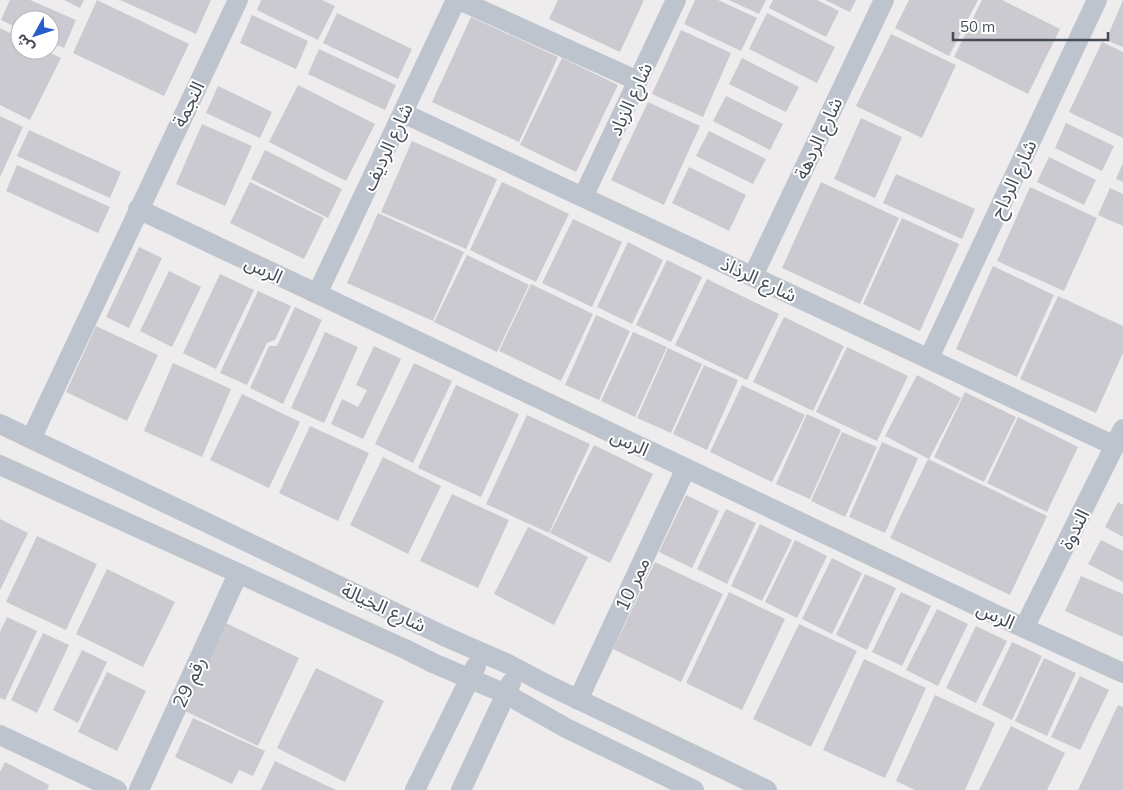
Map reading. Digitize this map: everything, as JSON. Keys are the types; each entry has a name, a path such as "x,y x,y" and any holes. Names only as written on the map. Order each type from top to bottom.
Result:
{"street":[{"name":"النجمة","path":"30,439 238,0"},
{"path":"458,0 638,81"},
{"name":"شارع الرديف","path":"317,294 458,0"},
{"name":"شارع الزباد","path":"583,197 676,0"},
{"name":"شارع الردهة","path":"753,276 884,0"},
{"name":"شارع الرداح","path":"929,358 1097,0"},
{"name":"شارع الرذاذ","path":"403,113 929,358 1119,437"},
{"name":"الرس","path":"138,209 1123,673"},
{"name":"شارع الخيالة","path":"0,424 418,624 517,669 767,790"},
{"name":"الندوة","path":"1024,628 1119,437"},
{"name":"شارع الخيالة","path":"0,465 433,663 506,694 566,728 694,790"},
{"name":"ممر 10","path":"574,698 686,468"},
{"name":"رقم 29","path":"139,790 238,574"},
{"path":"405,649 447,664 454,647 418,624"},
{"path":"415,790 482,653"},
{"path":"461,790 517,669"},
{"path":"566,728 542,707 540,695 545,693 574,698"},
{"path":"0,735 116,790"}],"building":[{"path":"10,0 30,0 53,10 10,10 10,24 1,20"},
{"path":"64,0 84,0 80,8"},
{"path":"97,0 189,44 164,96 73,53"},
{"path":"120,0 211,0 196,34"},
{"path":"261,0 322,0 335,6 318,40 257,10"},
{"path":"558,0 644,0 620,52 549,19"},
{"path":"695,0 718,0 757,18 741,51 684,24"},
{"path":"729,0 766,0 759,14"},
{"path":"773,0 817,0 839,11 826,37 769,8"},
{"path":"825,0 856,0 850,12"},
{"path":"909,0 978,0 949,56 895,28"},
{"path":"982,0 1002,0 1060,29 1028,94 954,57"},
{"path":"1123,0 1123,47 1106,40"},
{"path":"60,13 76,20 64,48 60,46"},
{"path":"337,13 412,49 398,79 323,43"},
{"path":"767,13 835,47 817,83 749,49"},
{"path":"252,15 308,41 296,69 240,43"},
{"path":"471,17 558,57 519,142 432,102"},
{"path":"0,28 10,33 10,60 60,60 30,120 0,105"},
{"path":"681,30 731,53 703,117 652,94"},
{"path":"891,34 956,65 922,138 856,106"},
{"path":"1102,42 1123,52 1123,138 1069,112"},
{"path":"319,49 396,85 385,110 308,74"},
{"path":"562,58 618,85 576,172 520,145"},
{"path":"742,58 799,87 786,112 729,84"},
{"path":"298,85 375,124 346,181 269,142"},
{"path":"218,86 272,112 260,138 206,113"},
{"path":"726,96 783,124 770,150 713,121"},
{"path":"648,102 700,126 664,205 611,180"},
{"path":"0,116 23,127 0,177"},
{"path":"861,118 902,137 875,198 834,179"},
{"path":"1066,123 1114,146 1102,171 1055,148"},
{"path":"202,124 252,146 225,206 176,184"},
{"path":"29,130 121,172 110,198 17,156"},
{"path":"709,131 766,159 753,184 696,156"},
{"path":"412,141 497,179 466,249 381,212"},
{"path":"265,150 342,189 328,218 251,179"},
{"path":"1049,157 1096,180 1084,205 1037,182"},
{"path":"1123,163 1123,182 1116,179"},
{"path":"17,165 110,207 98,233 6,191"},
{"path":"689,167 746,195 729,231 672,203"},
{"path":"896,174 975,209 962,239 883,203"},
{"path":"250,182 324,218 304,259 230,223"},
{"path":"502,182 569,214 536,282 470,250"},
{"path":"821,182 899,218 860,304 782,268"},
{"path":"1030,187 1097,218 1064,291 997,261"},
{"path":"1110,188 1123,194 1123,226 1098,215"},
{"path":"378,213 464,252 433,321 347,283"},
{"path":"902,218 959,244 920,331 863,304"},
{"path":"573,219 622,242 592,307 542,283"},
{"path":"628,242 663,260 632,324 597,307"},
{"path":"139,247 162,258 129,328 106,317"},
{"path":"467,255 529,285 497,352 434,322"},
{"path":"667,260 702,277 671,342 636,325"},
{"path":"993,266 1054,295 1017,377 956,349"},
{"path":"169,271 201,287 172,347 140,331"},
{"path":"220,274 254,290 216,369 183,353"},
{"path":"707,279 779,314 747,380 675,345"},
{"path":"531,284 593,314 561,381 499,351"},
{"path":"258,291 291,306 275,340 267,343 247,385 220,373"},
{"path":"1058,296 1123,326 1123,353 1096,413 1020,379"},
{"path":"295,307 322,320 283,404 250,388 269,346 277,346"},
{"path":"596,315 630,331 599,400 565,385"},
{"path":"784,317 844,346 813,411 753,382"},
{"path":"96,326 158,355 127,421 66,392"},
{"path":"325,332 358,347 324,423 291,408"},
{"path":"633,332 667,347 635,417 601,401"},
{"path":"374,346 401,359 363,439 331,424 342,399 358,407 367,390 356,385"},
{"path":"847,347 908,376 877,441 816,412"},
{"path":"668,348 702,364 671,433 637,418"},
{"path":"173,363 231,389 202,457 144,431"},
{"path":"414,363 452,381 413,463 375,444"},
{"path":"704,365 738,380 707,450 673,434"},
{"path":"917,375 961,398 929,459 885,436"},
{"path":"456,385 519,414 481,497 418,468"},
{"path":"742,385 805,415 772,482 710,452"},
{"path":"965,392 1016,417 984,482 934,457"},
{"path":"242,394 300,422 269,488 210,460"},
{"path":"807,414 841,430 810,499 776,484"},
{"path":"527,415 590,444 549,533 486,504"},
{"path":"1018,417 1078,447 1047,512 987,483"},
{"path":"310,426 369,453 338,521 279,493"},
{"path":"842,432 877,447 845,517 811,501"},
{"path":"882,442 918,458 885,533 849,517"},
{"path":"594,445 653,474 610,563 550,533"},
{"path":"383,457 441,486 408,554 350,525"},
{"path":"928,459 1047,516 1010,595 890,538"},
{"path":"452,494 509,520 478,588 420,561"},
{"path":"686,495 719,511 692,568 659,552"},
{"path":"1118,502 1123,505 1123,537 1105,527"},
{"path":"726,509 756,523 727,584 697,569"},
{"path":"0,519 28,533 0,590"},
{"path":"760,524 792,540 762,601 731,586"},
{"path":"528,527 588,557 554,625 494,594"},
{"path":"37,536 97,564 66,630 6,602"},
{"path":"795,540 827,556 797,618 765,602"},
{"path":"1101,540 1123,551 1123,582 1088,564"},
{"path":"832,558 862,573 832,634 802,619"},
{"path":"655,562 723,594 681,682 613,649"},
{"path":"107,569 175,602 143,667 76,634"},
{"path":"865,574 896,588 867,650 836,635"},
{"path":"1081,576 1123,594 1123,637 1065,611"},
{"path":"729,592 785,619 742,710 686,683"},
{"path":"901,592 931,606 902,666 872,652"},
{"path":"937,609 968,624 938,686 906,670"},
{"path":"7,617 37,631 5,700 0,698 0,632"},
{"path":"226,623 299,658 258,746 185,711"},
{"path":"799,624 857,651 811,747 753,719"},
{"path":"976,626 1007,641 976,703 946,688"},
{"path":"43,633 69,645 37,713 11,700"},
{"path":"1012,642 1042,656 1012,720 982,705"},
{"path":"82,650 107,662 78,723 53,710"},
{"path":"1044,658 1076,673 1047,736 1015,721"},
{"path":"864,659 926,688 885,778 823,750"},
{"path":"316,668 384,701 345,782 277,748"},
{"path":"107,672 146,691 117,751 78,732"},
{"path":"1080,676 1109,690 1080,750 1051,737"},
{"path":"935,695 995,723 965,790 915,790 896,781"},
{"path":"1118,705 1123,707 1123,790 1078,790"},
{"path":"193,718 265,751 253,776 239,770 232,784 175,757"},
{"path":"1011,726 1065,753 1047,790 979,790"},
{"path":"275,761 336,790 261,790"},
{"path":"5,762 49,785 47,790 0,790 0,772"}]}
